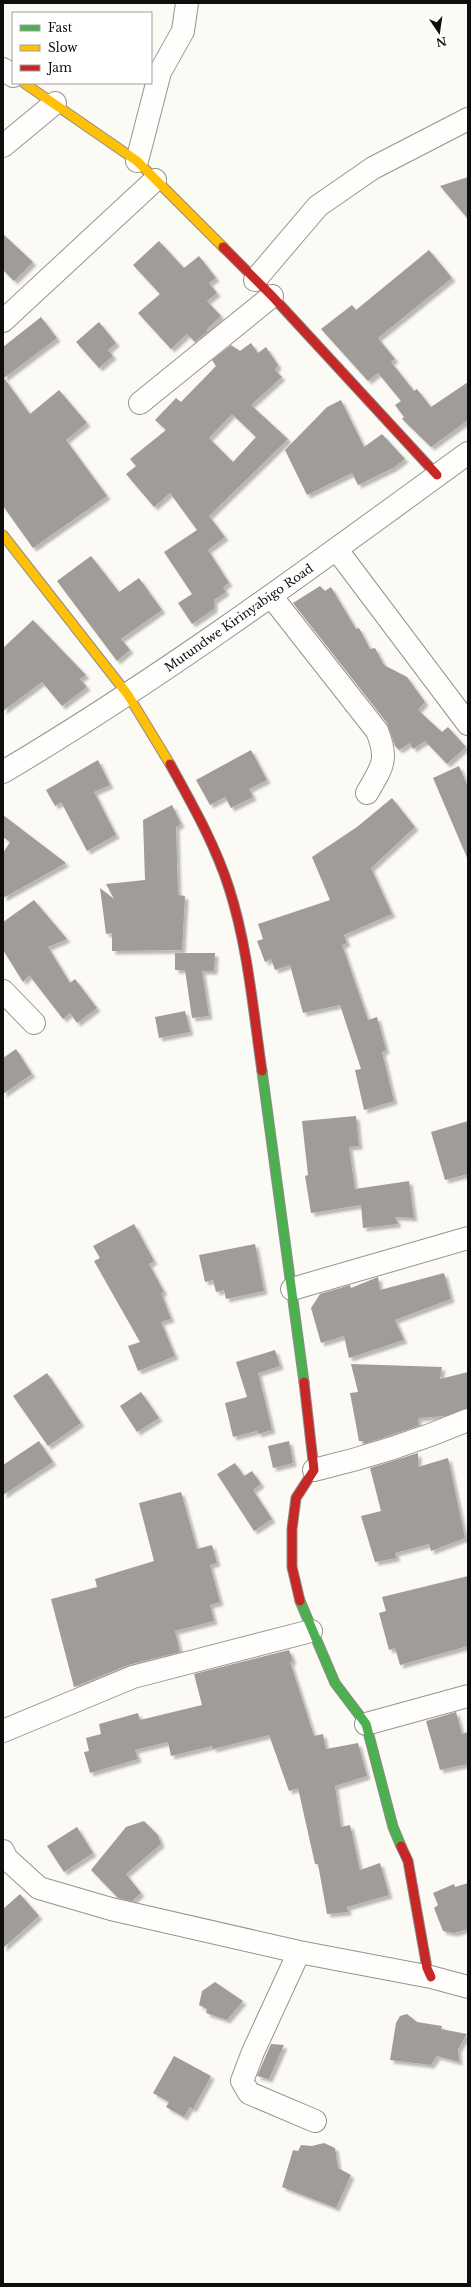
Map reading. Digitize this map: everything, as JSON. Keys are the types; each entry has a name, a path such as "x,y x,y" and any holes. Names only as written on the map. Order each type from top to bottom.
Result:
{"street":[{"path":"137,161 160,72 183,31 187,3"},
{"path":"3,69 12,75"},
{"path":"26,84 137,161 272,296 437,475"},
{"path":"3,146 55,103"},
{"path":"255,280 318,206 373,168 468,119"},
{"path":"3,321 155,180"},
{"path":"140,403 272,296"},
{"name":"Mutundwe Kirinyabigo Road","path":"3,772 128,695 337,550 468,453"},
{"path":"3,535 128,695 167,758 208,834 229,888 246,956 313,1448 314,1470 296,1498 292,1567 298,1597 311,1631 335,1683 366,1724 393,1827 408,1860 427,1968 432,1977"},
{"path":"337,550 468,724"},
{"path":"271,596 377,731 383,745 383,766 367,793"},
{"path":"3,990 34,1023"},
{"path":"292,1289 468,1238"},
{"path":"314,1470 376,1455 421,1440 468,1420"},
{"path":"3,1731 133,1677 311,1631"},
{"path":"366,1724 468,1696"},
{"path":"3,1851 7,1858 39,1888 111,1909 299,1952 432,1977 468,1987"},
{"path":"299,1952 253,2052 242,2081 249,2094 315,2121"}],"building":[{"path":"468,177 468,219 440,186"},
{"path":"3,234 33,262 14,281 3,270"},
{"path":"159,241 184,268 199,256 216,278 209,283 217,293 207,301 221,316 206,330 208,331 195,342 187,334 171,349 138,313 160,294 133,265"},
{"path":"429,250 452,278 378,338 395,359 391,362 414,391 417,389 431,407 468,382 468,420 431,447 402,419 404,417 395,405 401,401 378,373 368,381 321,329 352,305 356,310"},
{"path":"41,317 57,338 4,378 30,414 59,390 87,423 66,440 107,496 33,548 3,506 3,347"},
{"path":"99,322 116,343 108,350 113,356 99,368 76,342"},
{"path":"251,343 258,353 266,347 278,365 275,370 282,377 251,405 288,439 209,516 225,537 208,550 229,583 223,587 226,592 214,600 214,609 192,624 178,603 192,594 164,552 197,530 170,493 154,507 126,474 136,466 130,459 166,430 155,420 176,398 181,402 216,366 212,360 231,345 240,351","holes":["232,414 256,437 233,462 209,438"]},
{"path":"341,400 364,447 382,434 405,459 393,468 358,485 352,473 307,495 285,450 327,407"},
{"path":"91,556 119,592 139,578 162,610 121,639 130,650 117,661 57,581"},
{"path":"320,586 325,591 331,587 356,629 359,628 370,649 375,648 384,665 407,677 425,702 418,710 442,732 448,727 466,747 447,764 425,741 413,749 410,743 399,750 395,746 387,723 293,603"},
{"path":"33,620 86,675 80,679 87,687 62,706 42,682 3,711 3,648"},
{"path":"251,750 267,780 249,789 253,797 231,808 225,797 210,805 196,780"},
{"path":"98,760 110,785 94,792 116,835 87,851 61,802 55,806 46,790"},
{"path":"459,766 468,787 468,860 433,778"},
{"path":"392,798 415,827 371,868 392,914 344,935 347,943 342,945 368,1020 377,1017 386,1050 382,1052 394,1101 364,1110 355,1070 361,1069 340,1005 303,1013 290,965 275,970 271,959 265,962 257,941 263,939 258,924 330,900 312,857 357,827"},
{"path":"172,805 181,824 176,827 178,895 185,896 182,950 112,951 112,933 106,934 100,888 114,899 106,884 145,880 143,820"},
{"path":"3,815 66,863 3,898 3,853 10,842 3,837"},
{"path":"34,900 67,939 48,947 70,983 75,979 97,1008 77,1023 70,1013 63,1019 29,975 23,982 3,950 3,922"},
{"path":"175,953 215,953 214,971 202,971 209,1016 192,1018 185,970 175,970"},
{"path":"185,1011 190,1032 159,1038 155,1017"},
{"path":"16,1049 32,1074 3,1094 3,1058"},
{"path":"356,1116 359,1146 349,1147 355,1189 409,1181 414,1218 395,1217 398,1224 363,1228 361,1205 311,1213 305,1176 308,1175 302,1121"},
{"path":"468,1121 468,1174 445,1180 431,1132"},
{"path":"134,1224 154,1261 149,1264 164,1292 161,1293 171,1319 161,1322 175,1356 138,1371 128,1346 140,1342 94,1261 100,1258 93,1246"},
{"path":"255,1244 264,1291 226,1299 224,1290 216,1292 213,1280 205,1282 199,1255"},
{"path":"444,1273 451,1299 395,1320 404,1340 349,1358 344,1336 321,1343 311,1308 320,1294 350,1285 351,1288 378,1277 380,1290"},
{"path":"275,1350 280,1366 258,1373 272,1430 258,1434 257,1431 233,1437 225,1403 247,1397 236,1362"},
{"path":"351,1364 442,1367 440,1379 468,1372 468,1408 446,1416 418,1418 418,1426 364,1444 363,1441 359,1441 350,1393 358,1392"},
{"path":"47,1373 81,1423 48,1446 13,1396"},
{"path":"141,1392 159,1418 137,1432 120,1406"},
{"path":"39,1441 53,1462 3,1495 3,1465"},
{"path":"289,1441 293,1463 273,1468 268,1446"},
{"path":"418,1453 418,1467 448,1458 465,1538 431,1551 429,1544 395,1553 397,1558 375,1562 361,1516 381,1511 370,1468"},
{"path":"235,1463 244,1476 252,1471 261,1484 253,1490 272,1519 254,1531 217,1474"},
{"path":"181,1492 197,1549 212,1545 217,1563 210,1565 220,1602 210,1605 214,1621 175,1631 180,1652 128,1665 74,1687 51,1599 97,1587 95,1579 154,1561 139,1503"},
{"path":"468,1576 468,1646 400,1665 395,1648 389,1650 379,1613 386,1611 382,1597"},
{"path":"289,1650 293,1661 290,1662 314,1736 323,1734 326,1749 358,1743 367,1776 335,1786 341,1827 350,1825 360,1870 380,1863 389,1895 347,1907 348,1912 327,1914 318,1864 315,1864 298,1788 289,1791 269,1735 213,1749 212,1746 171,1756 168,1742 135,1750 138,1759 90,1773 84,1752 89,1751 86,1738 101,1734 99,1724 138,1713 140,1720 202,1705 194,1674"},
{"path":"456,1712 462,1734 468,1732 468,1764 440,1770 426,1721"},
{"path":"144,1821 158,1835 161,1844 126,1874 141,1893 132,1901 118,1898 91,1870 126,1827"},
{"path":"77,1827 93,1853 64,1872 47,1846"},
{"path":"468,1883 468,1929 454,1933 443,1931 434,1908 438,1905 433,1893 454,1884 455,1887"},
{"path":"20,1894 39,1916 3,1948 3,1909"},
{"path":"215,1982 243,2001 227,2020 206,2013 207,2009 199,2005 202,1991"},
{"path":"407,2014 417,2022 442,2026 441,2029 467,2034 458,2049 459,2062 437,2056 431,2065 390,2060 396,2023 400,2016"},
{"path":"271,2044 284,2045 269,2079 257,2076"},
{"path":"174,2056 211,2076 193,2109 190,2107 184,2117 166,2107 169,2102 153,2093"},
{"path":"324,2143 335,2148 338,2168 351,2175 336,2208 282,2187 293,2150 298,2151 301,2145 312,2146"}],"traffic: fast":[{"path":"262,1071 304,1382"},
{"path":"300,1601 335,1683 366,1724 393,1827 401,1846"}],"traffic: slow":[{"path":"25,84 137,161 223,247"},
{"path":"3,535 128,695 170,764"}],"traffic: jam":[{"path":"223,247 272,296 437,475"},
{"path":"170,764 210,840 236,910 253,1002 262,1071"},
{"path":"300,1601 292,1567 292,1529 296,1498 314,1470 304,1382"},
{"path":"401,1846 408,1861 427,1968 431,1977"}]}
